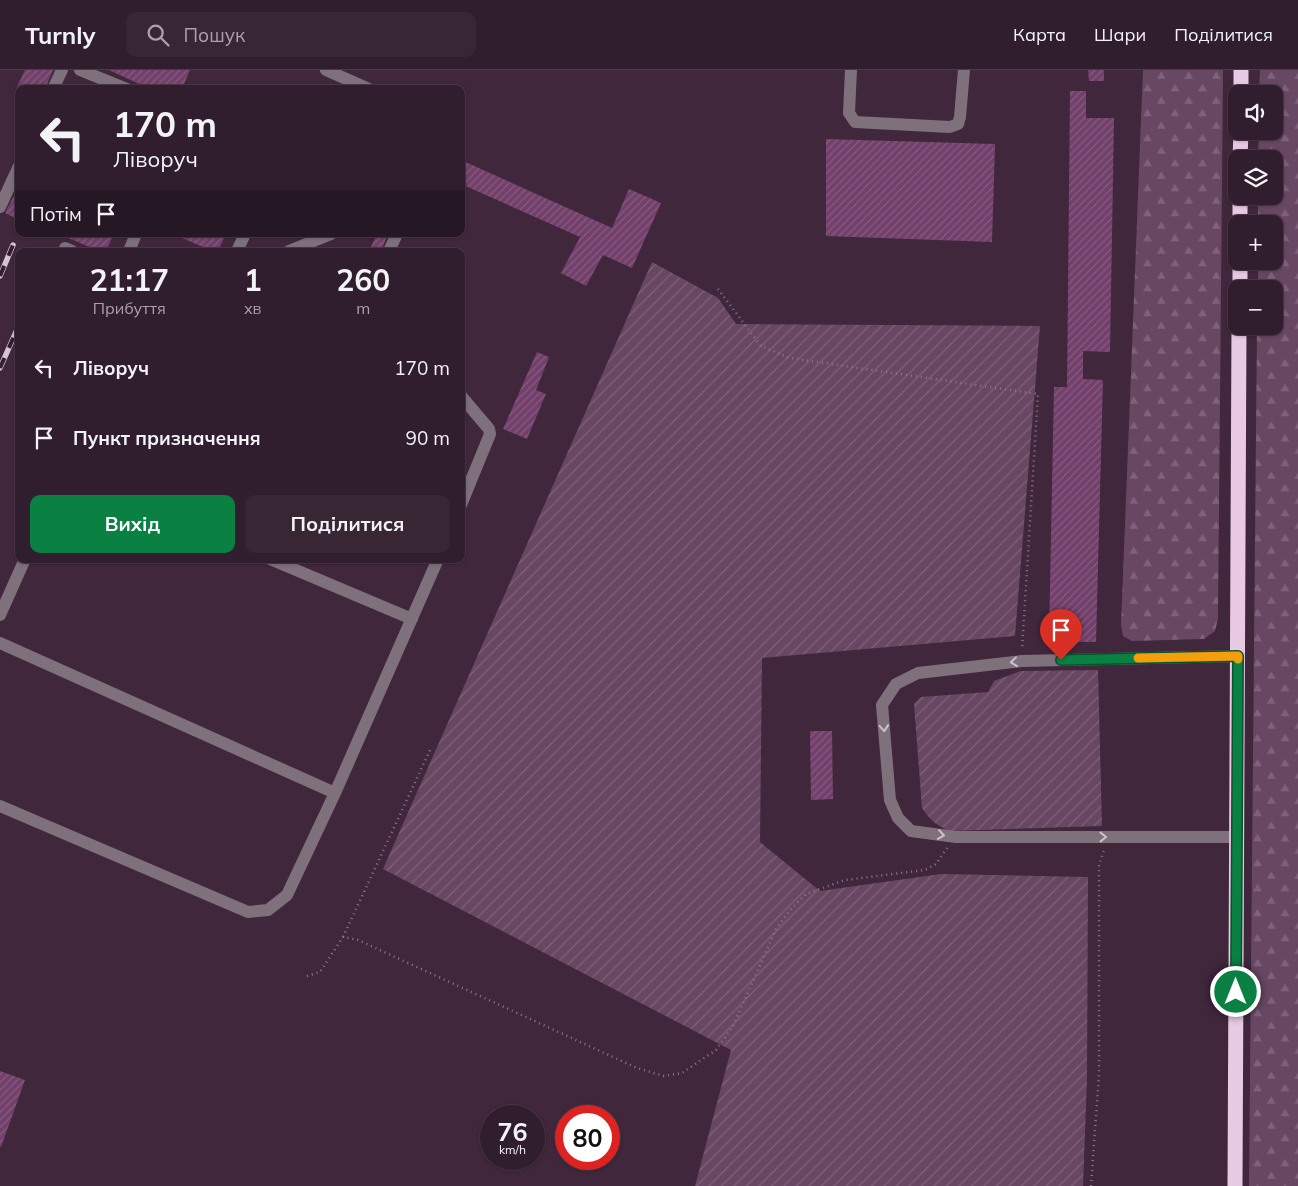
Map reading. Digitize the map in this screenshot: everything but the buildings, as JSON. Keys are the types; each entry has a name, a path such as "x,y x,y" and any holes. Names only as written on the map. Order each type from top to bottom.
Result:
{"highway":[{"path":"1241,70 1241,85"},
{"path":"1235,1186 1240,335"}],"lane":[{"path":"56,85 62,70"},
{"path":"80,70 117,85"},
{"path":"326,70 360,85"},
{"path":"851,70 849,113 855,122 950,127 958,124 960,117 964,70"},
{"path":"0,208 15,175"},
{"path":"296,248 324,237"},
{"path":"465,401 489,429 490,434 465,495"},
{"path":"0,615 23,563"},
{"path":"279,563 412,619"},
{"path":"0,806 248,912 268,910 287,895 335,794 436,563"},
{"path":"0,643 335,794"},
{"path":"1237,837 956,837 911,831 898,818 890,800 882,705 896,684 918,673 1022,661 1238,656"}],"path":[{"path":"718,289 761,346 773,353 790,358 1038,394 1022,661"},
{"path":"308,976 320,972 343,936 431,748"},
{"path":"343,936 358,940 637,1068 664,1076 682,1073 716,1050 733,1026 776,929 806,894 845,880 924,870 936,864 956,837"},
{"path":"1091,1186 1099,1075 1099,865 1108,837"}],"green space":[{"path":"1143,70 1223,70 1218,619 1215,631 1204,639 1132,641 1123,636 1121,625"},
{"path":"1260,70 1298,70 1298,1186 1249,1186 1257,335 1283,335 1283,280 1258,280 1258,270 1283,270 1283,215 1258,215 1258,205 1283,205 1283,150 1258,150 1259,140 1283,140 1283,85 1259,85"},
{"path":"652,262 718,298 736,324 1040,326 1015,636 762,658 760,842 820,891 941,874 1088,877 1087,1079 1083,1186 695,1186 731,1050 383,869"},
{"path":"1098,670 1102,826 950,831 938,825 928,816 922,808 914,704 921,697 988,692 994,681 1021,671"}],"railway":[{"path":"0,276 13,245"},
{"path":"0,368 15,334"}],"slow traffic":[{"path":"1138,658 1238,656 1238,659"}],"route":[{"path":"1061,660 1238,656 1236,992"}]}
